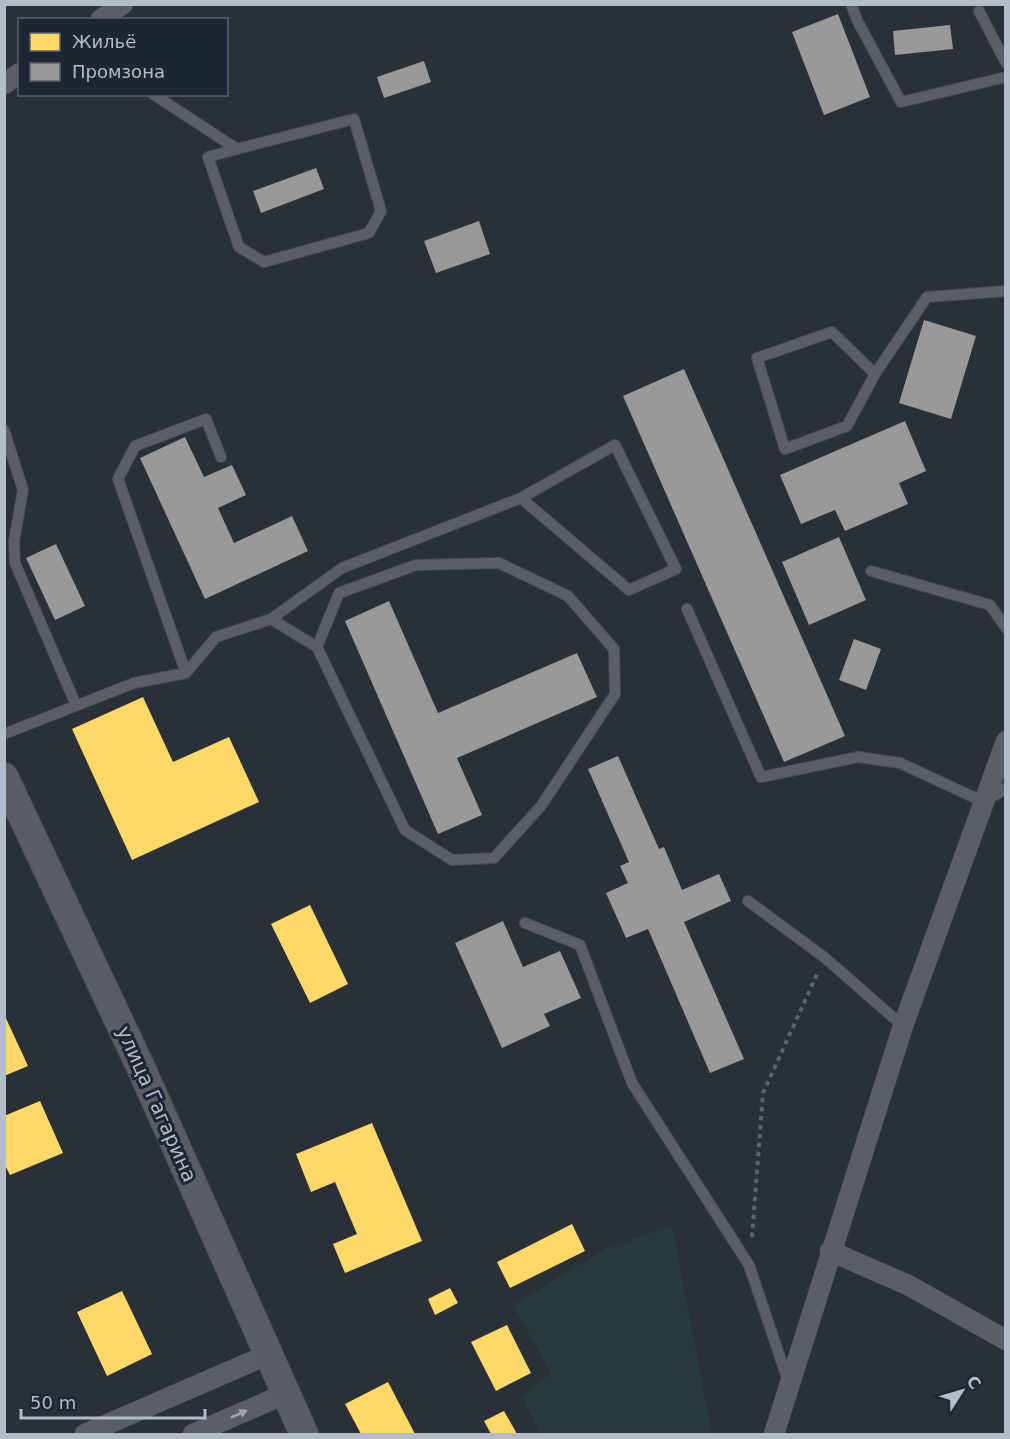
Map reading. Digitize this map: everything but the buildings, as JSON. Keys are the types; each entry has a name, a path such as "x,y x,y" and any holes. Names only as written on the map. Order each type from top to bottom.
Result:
{"main road":[{"name":"улица Гагарина","path":"4,777 142,1070 304,1434"}],"street":[{"path":"99,14 123,4"},
{"path":"4,84 18,75"},
{"path":"774,1434 903,1026 1005,741"},
{"path":"830,1251 908,1286 1005,1340"},
{"path":"85,1434 267,1355"},
{"path":"193,1434 285,1394"}],"lane":[{"path":"851,4 856,20 901,102 1005,77"},
{"path":"980,11 1005,63"},
{"path":"156,96 237,149 354,119 381,211 369,233 264,262 239,247 208,157 237,149"},
{"path":"875,374 832,332 757,358 785,448 847,426 875,374 927,297 1005,291"},
{"path":"186,673 118,478 135,447 206,419 221,457"},
{"path":"4,430 23,490 14,541 15,563 76,705"},
{"path":"4,734 134,683 186,673 216,637 271,619 342,568 520,498 615,445 676,569 629,590 520,498"},
{"path":"271,619 317,647 405,830 452,860 494,858 541,806 615,694 614,649 568,596 499,563 416,565 339,593 317,647"},
{"path":"871,571 990,605 1005,628"},
{"path":"687,609 761,777 858,757 900,762 984,802 1005,788"},
{"path":"747,901 824,957 903,1026"},
{"path":"525,923 580,945 632,1083 749,1265 789,1384"}],"path":[{"path":"749,1265 763,1093 824,957"}],"green space":[{"path":"672,1225 712,1434 540,1434 522,1397 551,1373 513,1305 605,1249"}]}
